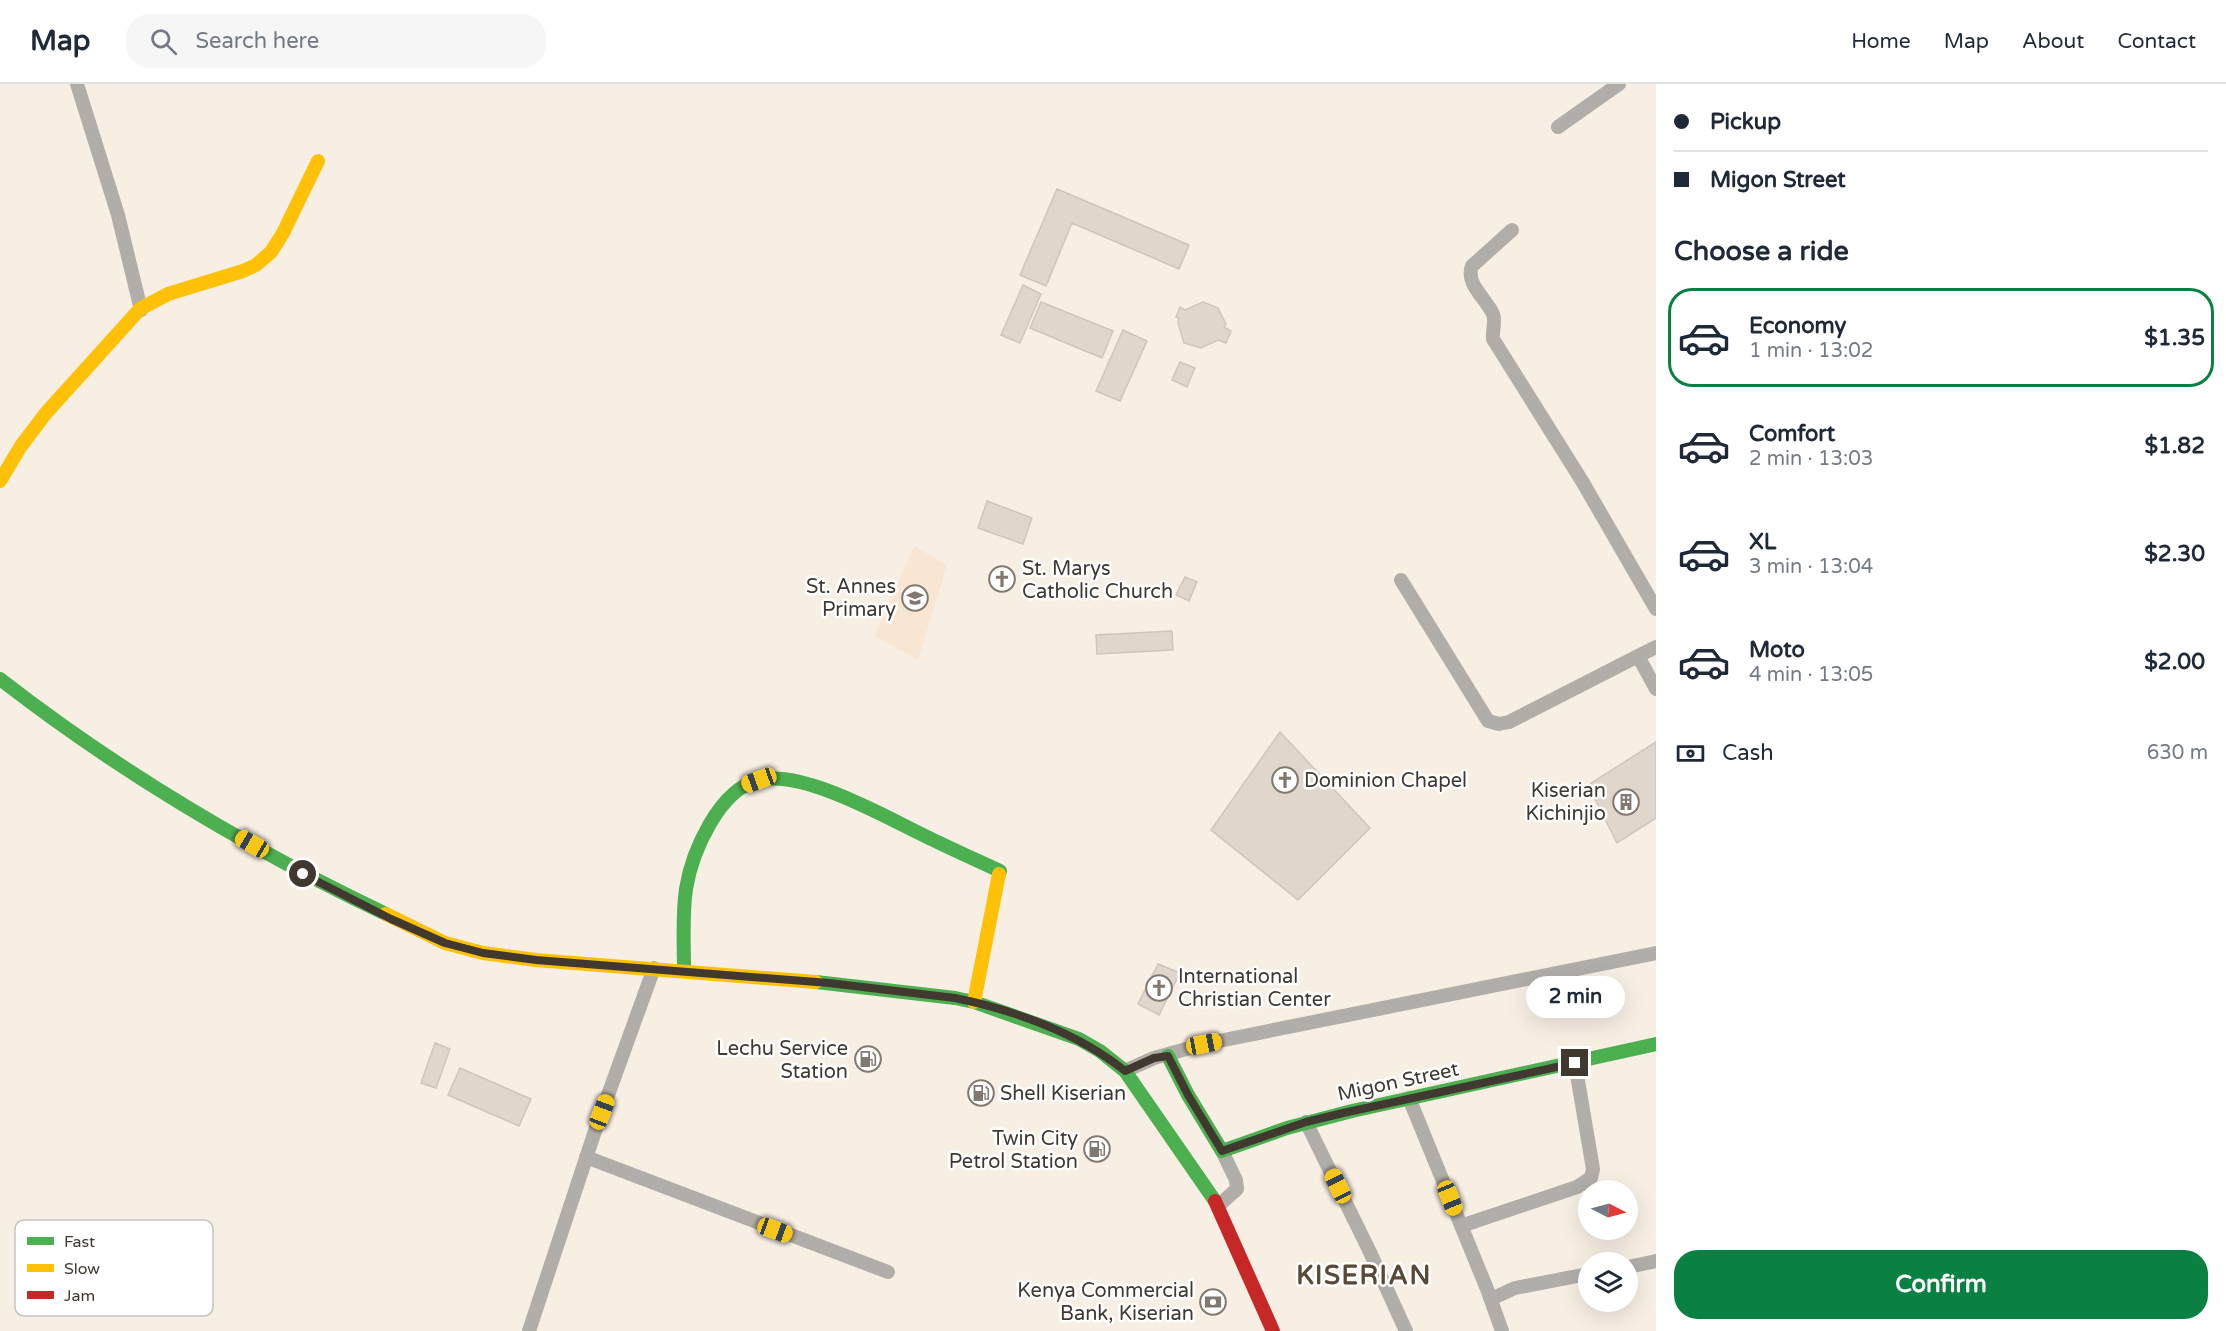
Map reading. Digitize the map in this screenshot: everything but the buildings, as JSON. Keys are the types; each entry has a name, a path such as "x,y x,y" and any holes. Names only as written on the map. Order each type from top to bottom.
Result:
{"main road":[{"path":"0,481 15,453 46,411 141,310 158,298 232,275 259,263 266,257 280,239 318,161"},
{"path":"0,679 134,776 320,883 445,943 493,955 829,983 974,1002 1079,1039 1100,1051 1125,1071 1196,1171 1218,1206 1273,1331"},
{"path":"684,971 688,877 701,842 721,805 745,785 759,780 786,780 853,802 1000,871 974,1002"},
{"name":"Migon Street","path":"1222,1151 1306,1122 1656,1044"},
{"path":"1168,1056 1188,1095 1222,1151"}],"street":[{"path":"77,84 118,215 141,310"},
{"path":"1558,128 1619,84"},
{"path":"1512,230 1470,270 1472,281 1494,316 1493,339 1582,481 1656,609"},
{"path":"1401,580 1484,717 1492,723 1509,722 1656,647"},
{"path":"1638,656 1656,689"},
{"path":"1125,1071 1154,1058 1168,1056 1204,1044 1656,953"},
{"path":"529,1331 586,1157 654,968"},
{"path":"1461,1226 1577,1187 1591,1178 1593,1169 1575,1063"},
{"path":"1409,1098 1502,1331"},
{"path":"1306,1122 1406,1331"},
{"path":"1218,1206 1236,1189 1236,1180 1222,1151"},
{"path":"586,1157 888,1272"},
{"path":"1638,1265 1656,1261"},
{"path":"1491,1299 1515,1288 1578,1276"}],"shaded area":[{"name":"St. Annes Primary","path":"914,546 947,565 918,660 875,636"}],"traffic: fast":[{"path":"0,679 91,745 187,807 286,863 386,914"},
{"path":"684,971 685,899 694,858 710,824 720,809 745,786 759,780 777,779 797,782 842,796 1000,871 999,874"},
{"path":"816,982 974,1002 1079,1039 1100,1051 1125,1071 1215,1201"},
{"path":"1168,1056 1188,1095 1222,1151 1287,1128 1352,1111 1656,1044"}],"traffic: slow":[{"path":"0,481 21,446 46,413 140,309 168,294 243,271 256,265 271,252 283,233 318,161"},
{"path":"974,1002 999,874"},
{"path":"386,914 445,943 483,953 536,960 816,982"}],"traffic: jam":[{"path":"1215,1201 1273,1331"}],"place":[{"name":"St. Marys Catholic Church","path":"1002,579"},
{"name":"St. Annes Primary","path":"915,598"},
{"name":"Dominion Chapel","path":"1285,780"},
{"name":"Kiserian Kichinjio","path":"1626,802"},
{"name":"International Christian Center","path":"1159,988"},
{"name":"Lechu Service Station","path":"868,1059"},
{"name":"Shell Kiserian","path":"981,1093"},
{"name":"Twin City Petrol Station","path":"1097,1149"},
{"name":"Kenya Commercial Bank, Kiserian","path":"1213,1302"}],"district":[{"name":"KISERIAN","path":"1364,1275"}],"route":[{"path":"303,874 391,919 445,943 483,953 536,960 829,983 955,998 1033,1021 1079,1039 1100,1051 1125,1071 1154,1058 1168,1056 1188,1095 1222,1151 1306,1122 1362,1108 1575,1063"}]}
